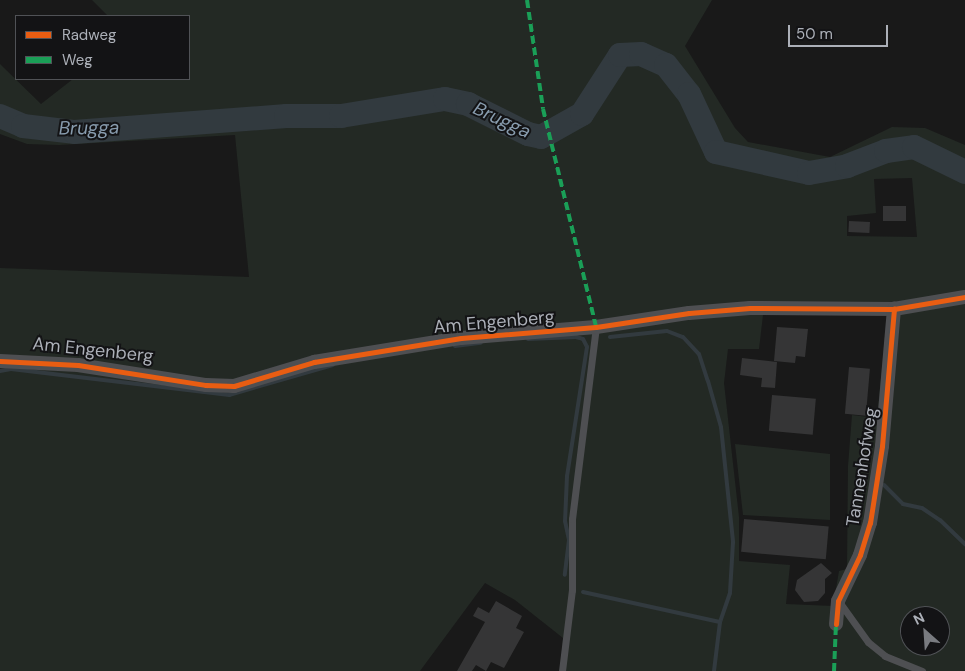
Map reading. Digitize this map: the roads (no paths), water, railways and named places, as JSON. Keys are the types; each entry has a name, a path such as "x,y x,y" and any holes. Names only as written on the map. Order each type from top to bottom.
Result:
{"street":[{"name":"Am Engenberg","path":"0,361 78,365 206,385 234,386 314,362 369,350 461,338 596,327 688,313 750,308 894,309 965,297"},
{"name":"Tannenhofweg","path":"836,624 838,601 860,555 870,523 882,446 894,309"}],"lane":[{"path":"562,671 572,590 572,519 596,327"},
{"path":"838,601 868,642 885,656 922,671"}],"waterway":[{"name":"Brugga","path":"0,116 23,126 74,132 286,116 341,116 445,99 468,104 528,134 541,137 582,114 620,55 641,54 666,65 689,94 716,152 809,173 847,166 886,151 914,147 965,172"},
{"path":"610,337 667,331 683,337 699,354 708,381 721,427 733,542 730,593 720,622 714,671"},
{"path":"528,339 576,337 583,339 587,347 567,476 565,521 569,540 565,575"},
{"path":"455,346 481,343"},
{"path":"0,371 11,369 229,395 333,365"},
{"path":"884,485 903,504 922,508 940,520 965,544"},
{"path":"583,592 720,622"}]}
